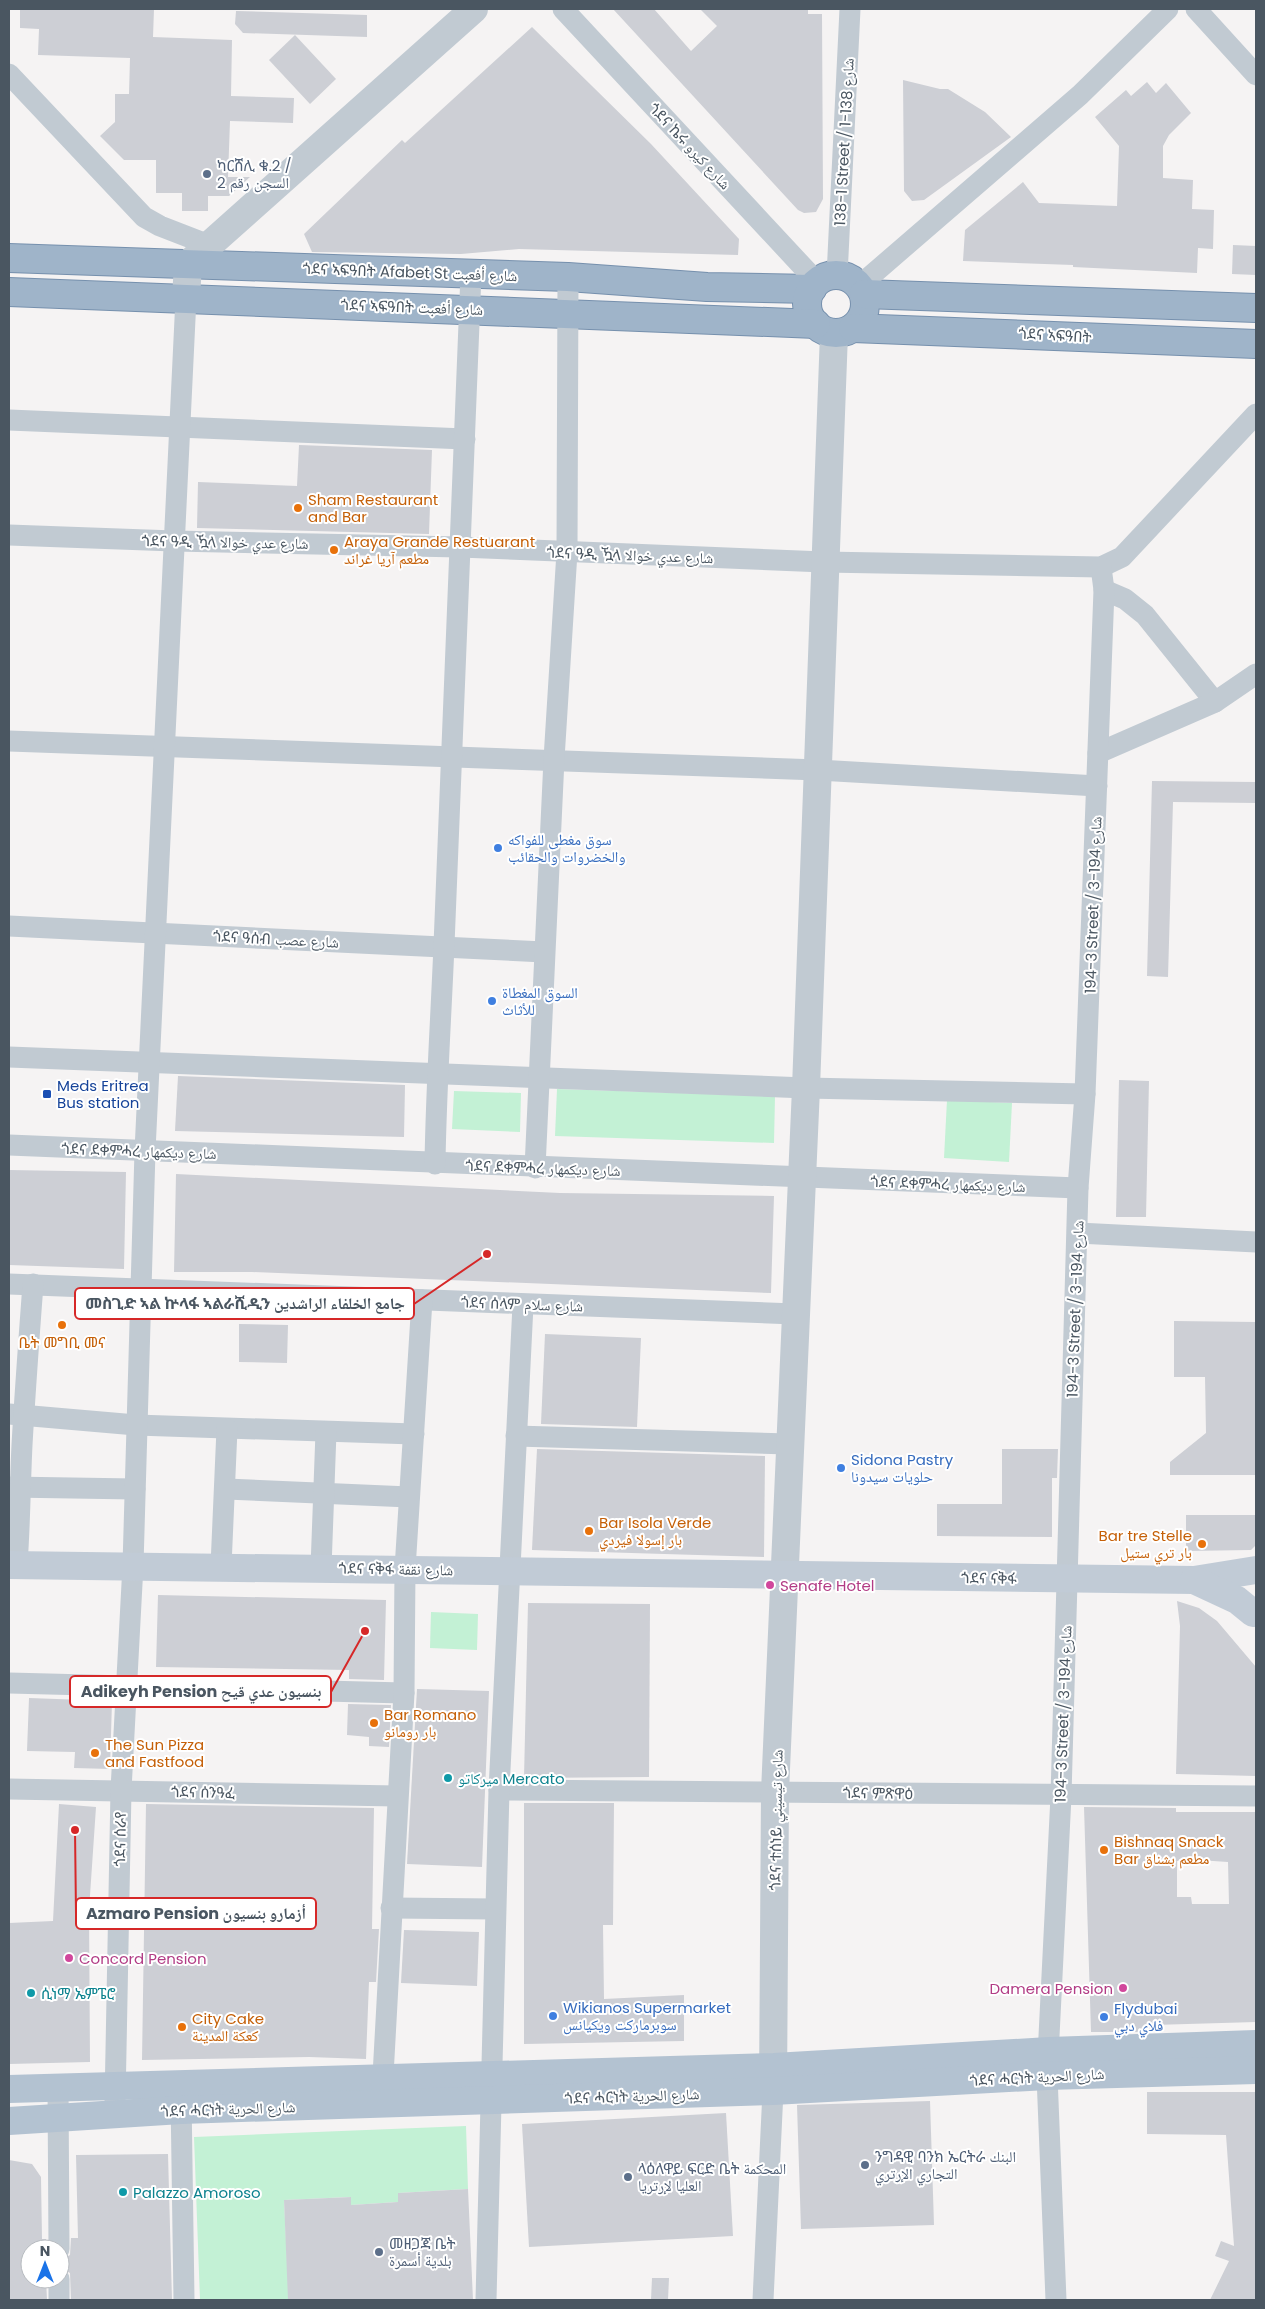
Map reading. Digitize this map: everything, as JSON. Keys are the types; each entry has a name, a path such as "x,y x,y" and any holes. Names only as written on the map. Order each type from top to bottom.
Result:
{"highway":[{"name":"ጎደና ኣፍዓበት Afabet St شارع أفعبت","path":"9,258 568,277 707,287 838,286"},
{"path":"838,286 864,312 834,328 808,307 838,286 1256,308"},
{"name":"ጎደና ኣፍዓበት شارع أفعبت","path":"9,292 568,313 834,328"},
{"path":"1163,340 1165,304"},
{"name":"ጎደና ኣፍዓበት","path":"834,328 1256,344"}],"main road":[{"name":"ጎደና ናቅፋ شارع نقفة","path":"13,1565 784,1574"},
{"name":"ጎደና ናቅፋ","path":"784,1574 1194,1580 1256,1570"},
{"path":"1255,1615 1250,1592 1256,1579"},
{"name":"ጎደና ናቅፋ","path":"1194,1580 1237,1600 1255,1615"},
{"name":"ጎደና ሓርነት شارع الحرية","path":"9,2121 58,2116 181,2110 382,2091 774,2079 1048,2064 1256,2044"},
{"name":"ጎደና ሓርነት شارع الحرية","path":"1048,2064 1256,2070"},
{"name":"ጎደና ሓርነት شارع الحرية","path":"9,2089 181,2083 382,2091"}],"street":[{"path":"186,298 188,264 474,9"},
{"name":"ጎደና ኬሩ شارع كيرو","path":"562,9 838,286"},
{"name":"138-1 Street / شارع 138-1","path":"838,286 850,9"},
{"path":"838,286 1080,95 1168,9"},
{"path":"1196,9 1256,75"},
{"path":"9,74 144,217 160,226 209,245"},
{"path":"435,1164 436,1074 444,948 449,757 465,439 471,274"},
{"path":"536,1168 544,952 554,759 568,552 568,277"},
{"name":"ጎደና ሰራየ","path":"116,2113 114,2084 122,1790 133,1565 148,1064 186,298"},
{"name":"ጎደና ተሰነይ شارع تيسيني","path":"774,2079 775,1792 800,1178 806,1088 834,328"},
{"path":"1101,568 1122,557 1256,414"},
{"path":"9,420 465,439"},
{"name":"ጎደና ዓዲ ዃላ شارع عدي خوالا","path":"9,535 174,541 460,547 824,562 1101,568"},
{"name":"194-3 Street / شارع 194-3","path":"1056,2300 1048,2064 1061,1796 1078,1188 1085,1094 1104,590 1101,568"},
{"path":"1104,590 1125,599 1144,615 1215,702"},
{"path":"1098,753 1215,702 1256,674"},
{"path":"9,741 554,759 818,770 1097,786"},
{"name":"ጎደና ዓሰብ شارع عصب","path":"9,926 544,952"},
{"path":"9,1057 148,1064 806,1088 1085,1094"},
{"name":"ጎደና ደቀምሓረ شارع ديكمهار","path":"9,1145 435,1164 1078,1188"},
{"path":"1078,1233 1256,1242"},
{"name":"ጎደና ሰላም شارع سلام","path":"9,1284 795,1314"},
{"path":"13,1565 21,1513 14,1487 16,1414 32,1284"},
{"path":"382,2091 404,1692 405,1569 422,1300"},
{"path":"486,2300 499,1790 523,1305"},
{"path":"16,1414 136,1425 414,1434"},
{"path":"221,1566 226,1490 226,1429"},
{"path":"321,1568 326,1432"},
{"path":"516,1436 790,1444"},
{"path":"14,1487 135,1490"},
{"path":"226,1490 410,1497"},
{"path":"9,1683 404,1692"},
{"name":"ጎደና ሰንዓፈ","path":"9,1789 397,1796"},
{"name":"ጎደና ምጽዋዕ","path":"499,1790 1061,1796 1256,1796"},
{"path":"391,1908 495,1910"},
{"path":"763,2300 774,2079"},
{"path":"181,2083 184,2300"},
{"path":"58,2087 59,2239"}],"green space":[{"path":"557,1089 775,1096 774,1143 555,1136"},
{"path":"454,1091 521,1093 520,1132 452,1129"},
{"path":"947,1100 1012,1103 1009,1162 944,1158"},
{"path":"431,1612 478,1614 477,1650 430,1648"},
{"path":"466,2126 468,2189 398,2193 398,2202 351,2205 350,2197 284,2200 289,2300 200,2300 194,2137"}],"building":[{"path":"20,9 154,9 153,37 232,40 231,96 294,98 293,123 230,121 228,177 250,177 229,196 208,196 208,211 182,211 182,193 156,193 156,160 124,160 100,136 115,122 115,94 129,94 130,58 38,55 39,29 20,28"},
{"path":"613,9 654,9 691,51 717,26 700,9 808,9 808,14 822,14 823,199 816,212 804,213 798,210"},
{"path":"236,11 367,15 367,37 243,33 235,24"},
{"path":"532,27 651,144 739,239 738,255 519,249 461,254 312,252 304,234 402,140 405,143"},
{"path":"295,35 336,79 310,104 269,60"},
{"path":"903,80 940,89 948,89 985,112 1011,137 924,200 912,201 904,191"},
{"path":"1147,82 1156,93 1166,83 1191,113 1169,135 1163,146 1163,178 1193,180 1192,209 1214,210 1213,249 1198,248 1197,273 1073,267 1073,265 963,261 965,230 1023,182 1039,203 1117,206 1119,146 1095,117 1126,90 1131,96"},
{"path":"1233,245 1256,246 1256,275 1232,274"},
{"path":"299,445 432,450 429,534 197,528 198,482 297,486"},
{"path":"1152,781 1256,782 1256,803 1173,802 1168,977 1147,976"},
{"path":"178,1076 405,1085 404,1137 175,1131"},
{"path":"1119,1080 1149,1081 1146,1217 1116,1217"},
{"path":"9,1170 126,1172 124,1269 9,1265"},
{"path":"176,1174 560,1193 774,1196 771,1293 252,1272 174,1272"},
{"path":"1174,1321 1256,1322 1256,1475 1170,1475 1170,1462 1206,1433 1205,1377 1174,1377"},
{"path":"239,1324 288,1325 287,1363 239,1362"},
{"path":"545,1334 641,1338 637,1427 541,1424"},
{"path":"537,1449 765,1456 764,1557 532,1550"},
{"path":"1002,1449 1058,1449 1057,1478 1052,1478 1052,1537 937,1536 937,1504 1002,1504"},
{"path":"1186,1515 1256,1515 1256,1545 1251,1550 1186,1551"},
{"path":"158,1595 386,1600 384,1680 349,1679 349,1670 156,1667"},
{"path":"1177,1601 1199,1608 1217,1621 1256,1667 1256,1776 1176,1774 1180,1626"},
{"path":"528,1603 650,1604 649,1777 524,1778"},
{"name":"ميركاتو Mercato","path":"417,1689 489,1691 482,1867 407,1864"},
{"path":"29,1698 112,1701 110,1769 74,1768 75,1752 27,1751"},
{"path":"348,1704 391,1705 389,1747 369,1746 369,1737 347,1735"},
{"path":"524,1803 614,1803 613,1925 603,1925 604,1999 684,1995 684,2041 524,2044"},
{"path":"59,1804 96,1807 89,1910 90,2062 9,2064 9,1923 53,1921"},
{"path":"146,1804 374,1808 372,1929 379,1929 376,1982 369,1982 366,2059 309,2057 142,2060"},
{"path":"1084,1807 1176,1808 1176,1812 1256,1812 1256,2022 1153,2025 1152,2032 1091,2032","holes":["1177,1861 1228,1862 1229,1904 1192,1904 1191,1897 1177,1897"]},
{"path":"404,1930 479,1932 477,1986 401,1983"},
{"path":"1147,2092 1256,2092 1256,2300 1210,2300 1229,2261 1215,2256 1221,2241 1234,2246 1226,2135 1147,2134"},
{"name":"ንግዳዊ ባንክ ኤርትራ البنك التجاري الإرتري","path":"930,2101 934,2225 801,2229 797,2105"},
{"name":"ላዕለዋይ ፍርድ ቤት المحكمة العليا لإرتريا","path":"726,2113 733,2236 529,2247 522,2124"},
{"path":"168,2154 172,2300 71,2300 71,2238 78,2238 76,2155"},
{"path":"9,2160 32,2164 41,2177 42,2239 20,2239 20,2289 46,2289 47,2300 9,2300"},
{"name":"መዘጋጃ ቤት بلدية أسمرة","path":"468,2189 473,2300 288,2300 284,2200 351,2197 351,2205 398,2202 398,2193"},
{"path":"652,2278 669,2278 668,2300 651,2300"}],"place":[{"name":"ካርሸሊ ቁ.2 / السجن رقم 2","path":"207,174"},
{"name":"Sham Restaurant and Bar","path":"298,508"},
{"name":"Araya Grande Restuarant مطعم آريا غراند","path":"334,550"},
{"name":"سوق مغطى للفواكه والخضروات والحقائب","path":"498,848"},
{"name":"السوق المغطاة للأثاث","path":"492,1001"},
{"name":"Meds Eritrea Bus station","path":"47,1094"},
{"name":"መስጊድ ኣል ኵላፋ ኣልራሺዲን جامع الخلفاء الراشدين","path":"487,1254"},
{"name":"ቤት መግቢ መና","path":"62,1325"},
{"name":"Sidona Pastry حلويات سيدونا","path":"841,1468"},
{"name":"Bar Isola Verde بار إسولا فيردي","path":"589,1531"},
{"name":"Bar tre Stelle بار تري ستيل","path":"1202,1544"},
{"name":"Senafe Hotel","path":"770,1585"},
{"name":"Adikeyh Pension بنسيون عدي قيح","path":"365,1631"},
{"name":"Bar Romano بار رومانو","path":"374,1723"},
{"name":"The Sun Pizza and Fastfood","path":"95,1753"},
{"name":"ميركاتو Mercato","path":"448,1778"},
{"name":"Azmaro Pension أزمارو بنسيون","path":"75,1830"},
{"name":"Bishnaq Snack Bar مطعم بشناق","path":"1104,1850"},
{"name":"Concord Pension","path":"69,1958"},
{"name":"Damera Pension","path":"1123,1988"},
{"name":"ሲነማ ኤምፔሮ","path":"31,1993"},
{"name":"Wikianos Supermarket سوبرماركت ويكيانس","path":"553,2016"},
{"name":"Flydubai فلاي دبي","path":"1104,2017"},
{"name":"City Cake كعكة المدينة","path":"182,2027"},
{"name":"ንግዳዊ ባንክ ኤርትራ البنك التجاري الإرتري","path":"865,2165"},
{"name":"ላዕለዋይ ፍርድ ቤት المحكمة العليا لإرتريا","path":"628,2177"},
{"name":"Palazzo Amoroso","path":"123,2192"},
{"name":"መዘጋጃ ቤት بلدية أسمرة","path":"379,2252"}]}
